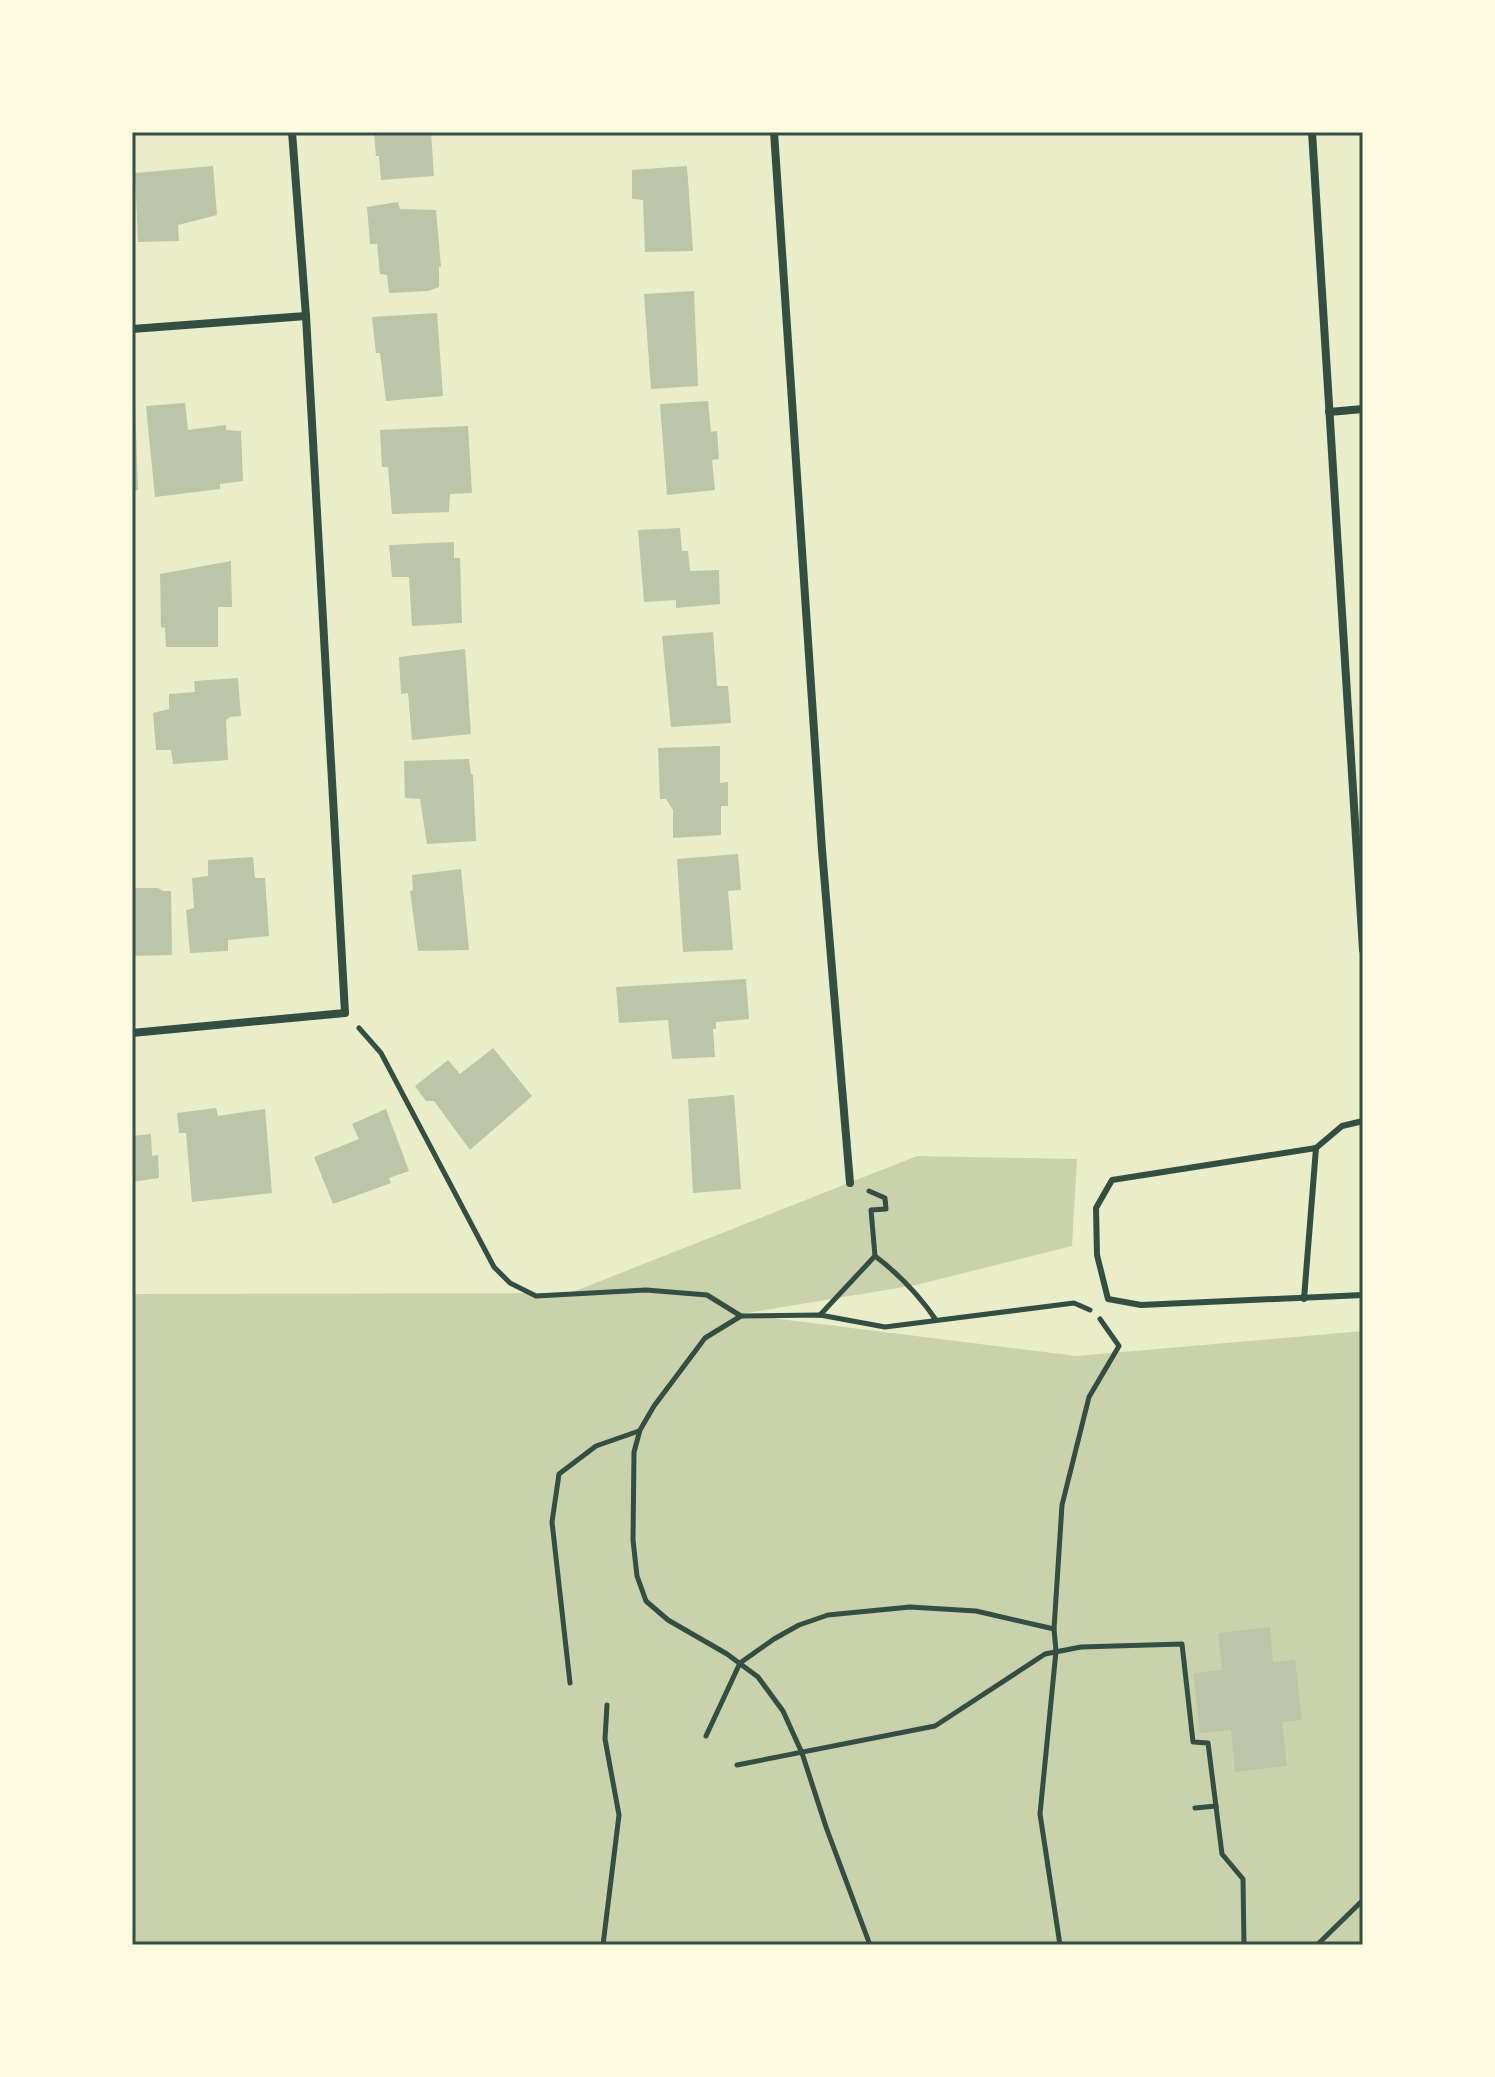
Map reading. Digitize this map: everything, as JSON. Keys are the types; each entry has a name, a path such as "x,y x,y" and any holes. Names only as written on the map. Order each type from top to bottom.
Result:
{"street":[{"path":"132,1033 345,1013 306,316 292,132"},
{"path":"774,132 821,834 850,1183"},
{"path":"1312,132 1363,950"},
{"path":"132,329 306,316"},
{"path":"1329,412 1363,409"}],"lane":[{"path":"1363,1121 1342,1126 1316,1148 1112,1180 1096,1208 1097,1255 1108,1299 1141,1305 1363,1295"},
{"path":"1304,1299 1316,1148"}],"path":[{"path":"345,1013 381,1053 494,1267 510,1283 536,1296 646,1290 707,1295 741,1316"},
{"path":"850,1183 885,1198 886,1209 871,1210 875,1256 897,1273 936,1320"},
{"path":"820,1315 875,1256"},
{"path":"870,1945 802,1753 783,1711 758,1677 668,1620 646,1601 637,1576 633,1540 634,1452 640,1430 654,1406 705,1338 741,1316 820,1315 885,1327 1074,1303 1096,1313 1119,1346 1089,1397 1062,1505 1054,1629 1056,1651 1040,1814 1060,1945"},
{"path":"570,1683 552,1522 559,1474 596,1446 640,1430"},
{"path":"706,1736 740,1663 799,1625 828,1615 910,1607 976,1611 1054,1629"},
{"path":"737,1765 935,1726 1045,1654 1056,1651 1081,1647 1182,1644 1193,1742 1208,1743 1222,1854 1243,1879 1244,1945"},
{"path":"603,1945 619,1815 605,1739 607,1705"},
{"path":"1195,1808 1216,1806"},
{"path":"1317,1945 1363,1900"}],"green space":[{"path":"917,1156 1077,1159 1072,1246 916,1285 741,1314 1077,1356 1363,1331 1363,1945 132,1945 132,1294 570,1293"}],"building":[{"path":"374,132 431,132 434,176 381,180"},
{"path":"213,166 217,215 178,225 179,241 138,242 135,173"},
{"path":"687,166 693,251 645,252 643,200 632,199 632,170"},
{"path":"398,202 400,209 436,210 441,267 439,287 428,291 389,293 387,275 380,274 377,244 370,244 367,207"},
{"path":"694,291 698,386 651,389 644,294"},
{"path":"437,313 443,396 386,401 372,317"},
{"path":"708,401 711,432 717,431 719,459 712,460 715,490 667,495 660,404"},
{"path":"132,402 135,402 138,490 132,491"},
{"path":"185,403 188,430 226,425 226,430 241,431 243,481 220,484 220,489 155,497 146,406"},
{"path":"468,426 472,493 450,494 449,512 392,514 388,467 382,467 380,430"},
{"path":"680,528 682,551 688,551 690,571 719,570 720,604 676,608 676,600 644,602 638,530"},
{"path":"454,542 454,558 460,558 462,623 412,626 409,577 392,577 389,545"},
{"path":"231,561 232,607 218,607 218,647 166,647 165,628 161,627 160,574"},
{"path":"713,632 717,686 728,686 731,723 671,727 662,636"},
{"path":"465,649 471,734 412,740 408,693 401,694 399,657"},
{"path":"238,678 241,716 226,720 228,760 173,764 171,750 156,750 153,713 169,709 169,694 195,692 194,681"},
{"path":"720,746 720,783 728,782 728,806 721,806 721,835 673,838 673,810 666,799 660,799 658,748"},
{"path":"469,759 473,775 476,841 427,844 420,799 405,798 404,761"},
{"path":"738,854 741,890 728,891 733,950 683,952 677,859"},
{"path":"253,857 255,878 265,878 269,936 228,940 228,951 190,953 186,910 194,908 192,878 208,876 208,860"},
{"path":"461,869 469,950 418,951 410,891 413,890 412,875"},
{"path":"132,888 171,891 172,955 132,956"},
{"path":"746,979 749,1019 716,1022 716,1029 713,1029 715,1057 672,1059 668,1020 619,1023 616,987"},
{"path":"493,1048 532,1096 470,1150 434,1101 426,1101 415,1086 448,1060 460,1074"},
{"path":"734,1095 741,1189 693,1193 688,1099"},
{"path":"216,1108 218,1116 265,1109 272,1193 192,1202 186,1133 179,1133 177,1113"},
{"path":"386,1109 409,1171 389,1178 391,1183 333,1204 314,1157 359,1139 352,1124"},
{"path":"151,1134 152,1156 158,1155 159,1178 132,1182 132,1136"},
{"path":"1270,1627 1273,1662 1295,1660 1302,1720 1282,1722 1287,1766 1235,1772 1231,1730 1200,1733 1193,1673 1222,1670 1218,1633"}]}
